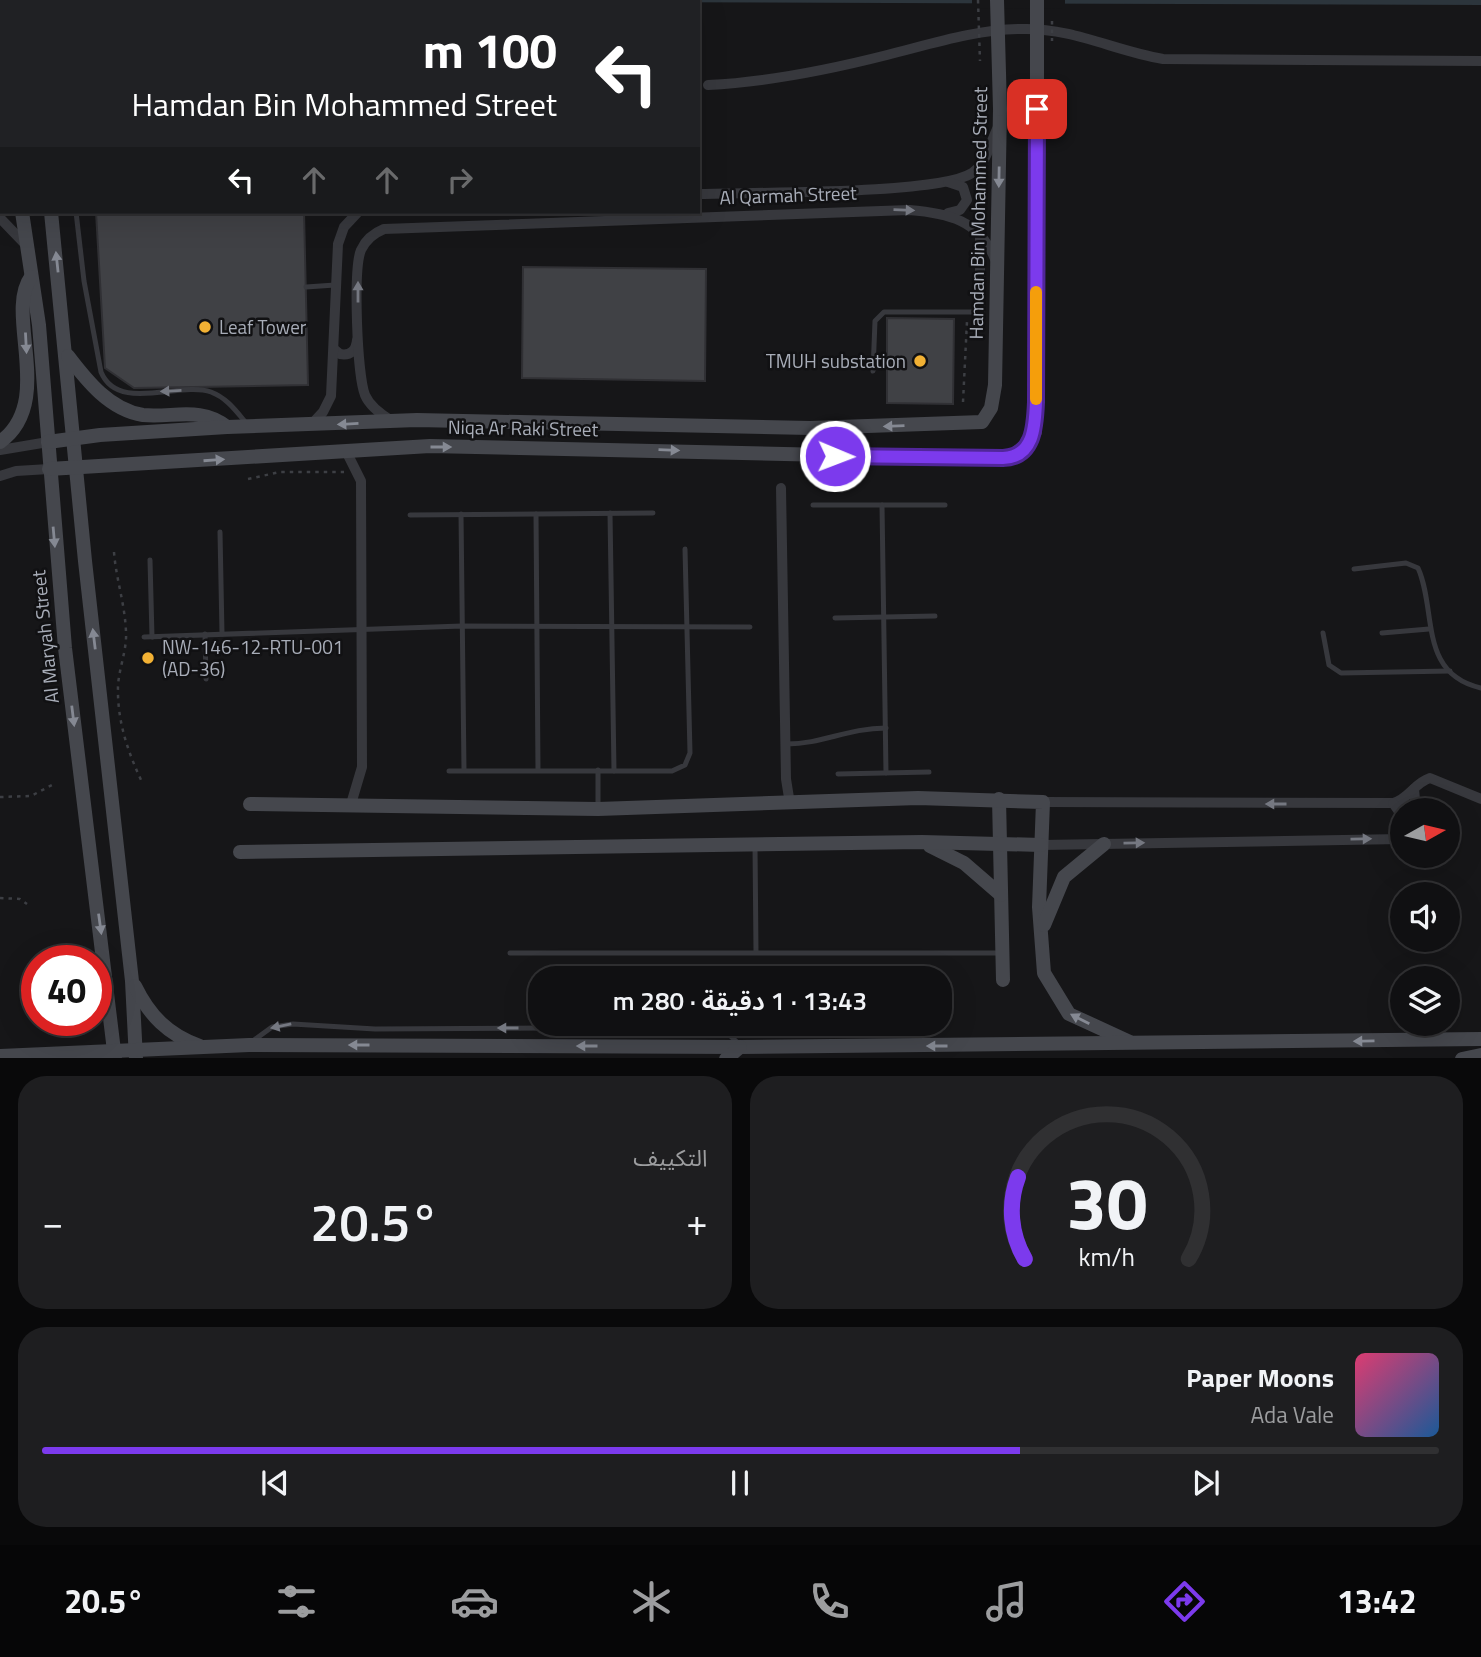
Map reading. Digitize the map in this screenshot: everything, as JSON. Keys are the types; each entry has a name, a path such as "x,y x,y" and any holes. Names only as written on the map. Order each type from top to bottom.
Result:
{"street":[{"name":"Hamdan Bin Mohammed Street","path":"982,422 991,408 995,385 1000,116 997,0"},
{"name":"Niqa Ar Raki Street","path":"0,476 16,471 430,446 1003,458 1020,453 1035,432 1037,0"},
{"path":"708,85 800,75 972,35 1024,29 1076,34 1127,51 1163,59 1481,61"},
{"name":"Al Qarmah Street","path":"700,194 893,187 964,177 979,167 1000,116"},
{"path":"946,181 963,187 967,200 960,210 947,213"},
{"name":"Al Qarmah Street","path":"393,421 375,409 366,396 358,335 359,254 371,236 384,229 870,209 947,213 968,223 980,234 996,261"},
{"name":"Al Maryah Street","path":"22,214 39,325 67,662 115,1055"},
{"path":"51,214 132,981 135,1056"},
{"path":"310,426 323,412 331,396 335,285 340,235 356,214"},
{"path":"0,218 26,245"},
{"path":"980,234 980,312"},
{"path":"0,442 14,426 28,387 23,299 31,277"},
{"path":"334,349 341,354 349,354 355,349 358,335"},
{"path":"67,355 99,392 131,412 149,415 198,414 216,418 227,427"},
{"name":"Niqa Ar Raki Street","path":"0,450 74,438 227,427 393,421 810,428 982,422"},
{"path":"346,451 361,481 362,767 351,804"},
{"path":"781,488 786,804"},
{"path":"1405,798 1421,781 1434,779 1481,799"},
{"path":"1414,789 1415,798"},
{"path":"250,804 598,809 918,798 1043,802 1390,803"},
{"path":"999,799 1003,980"},
{"path":"1043,802 1041,933 1044,974 1065,1009 1076,1019 1134,1044"},
{"path":"240,852 922,842 1041,845 1390,839"},
{"path":"922,842 964,863 1001,895"},
{"path":"1041,933 1064,877 1104,844"},
{"path":"132,981 144,1004 161,1025 185,1041 204,1048"},
{"path":"0,1056 135,1056 249,1045 628,1052 740,1047 1051,1052 1134,1044 1481,1039"},
{"path":"727,1058 740,1047"}],"lane":[{"path":"76,214 84,281 101,372 106,382 114,389 128,393 195,389 211,392 228,402 249,426"},
{"path":"306,287 335,285"},
{"path":"873,371 876,321 884,313 980,312"},
{"path":"813,505 945,505"},
{"path":"882,505 886,773"},
{"path":"610,513 614,771"},
{"path":"410,515 653,513"},
{"path":"461,514 464,770"},
{"path":"536,514 538,770"},
{"path":"220,532 222,634"},
{"path":"449,771 672,771 688,762 690,753 685,549"},
{"path":"150,560 152,636"},
{"path":"1353,569 1414,565 1420,571 1429,629 1438,653 1450,671 1465,683 1481,688"},
{"path":"835,618 936,616"},
{"path":"144,637 462,626 750,627"},
{"path":"1382,633 1429,629"},
{"path":"1323,633 1329,665 1341,673 1396,675 1450,671"},
{"path":"205,634 206,679"},
{"path":"787,744 814,742 853,729 886,727"},
{"path":"598,770 598,809"},
{"path":"838,774 929,772"},
{"path":"755,845 756,951"},
{"path":"510,953 1002,953"},
{"path":"249,1045 272,1027 293,1024 375,1029 709,1027 731,1035 740,1047"}],"path":[{"path":"978,0 980,61"},
{"path":"963,401 968,312"},
{"path":"248,479 280,472 358,472"},
{"path":"114,552 116,576 122,585 127,635 118,686 125,747 143,784"},
{"path":"0,797 31,796 52,785"},
{"path":"0,898 20,899 27,904"}],"shaded area":[{"path":"700,0 1481,0 1481,5 700,2"}],"pier":[{"path":"972,0 1065,0 1065,9 972,8"}],"building":[{"name":"Leaf Tower","path":"96,214 304,214 308,385 134,388 105,368"},
{"path":"523,267 706,269 705,381 522,378"},
{"name":"TMUH substation","path":"887,318 954,319 953,404 887,403"}],"slow traffic":[{"path":"1036,292 1036,399"}],"place":[{"name":"Leaf Tower","path":"205,327"},
{"name":"TMUH substation","path":"920,361"},
{"name":"NW-146-12-RTU-001 (AD-36)","path":"148,658"}],"route":[{"path":"835,456 1008,458 1014,457 1028,445 1035,432 1036,402 1037,109"}]}
